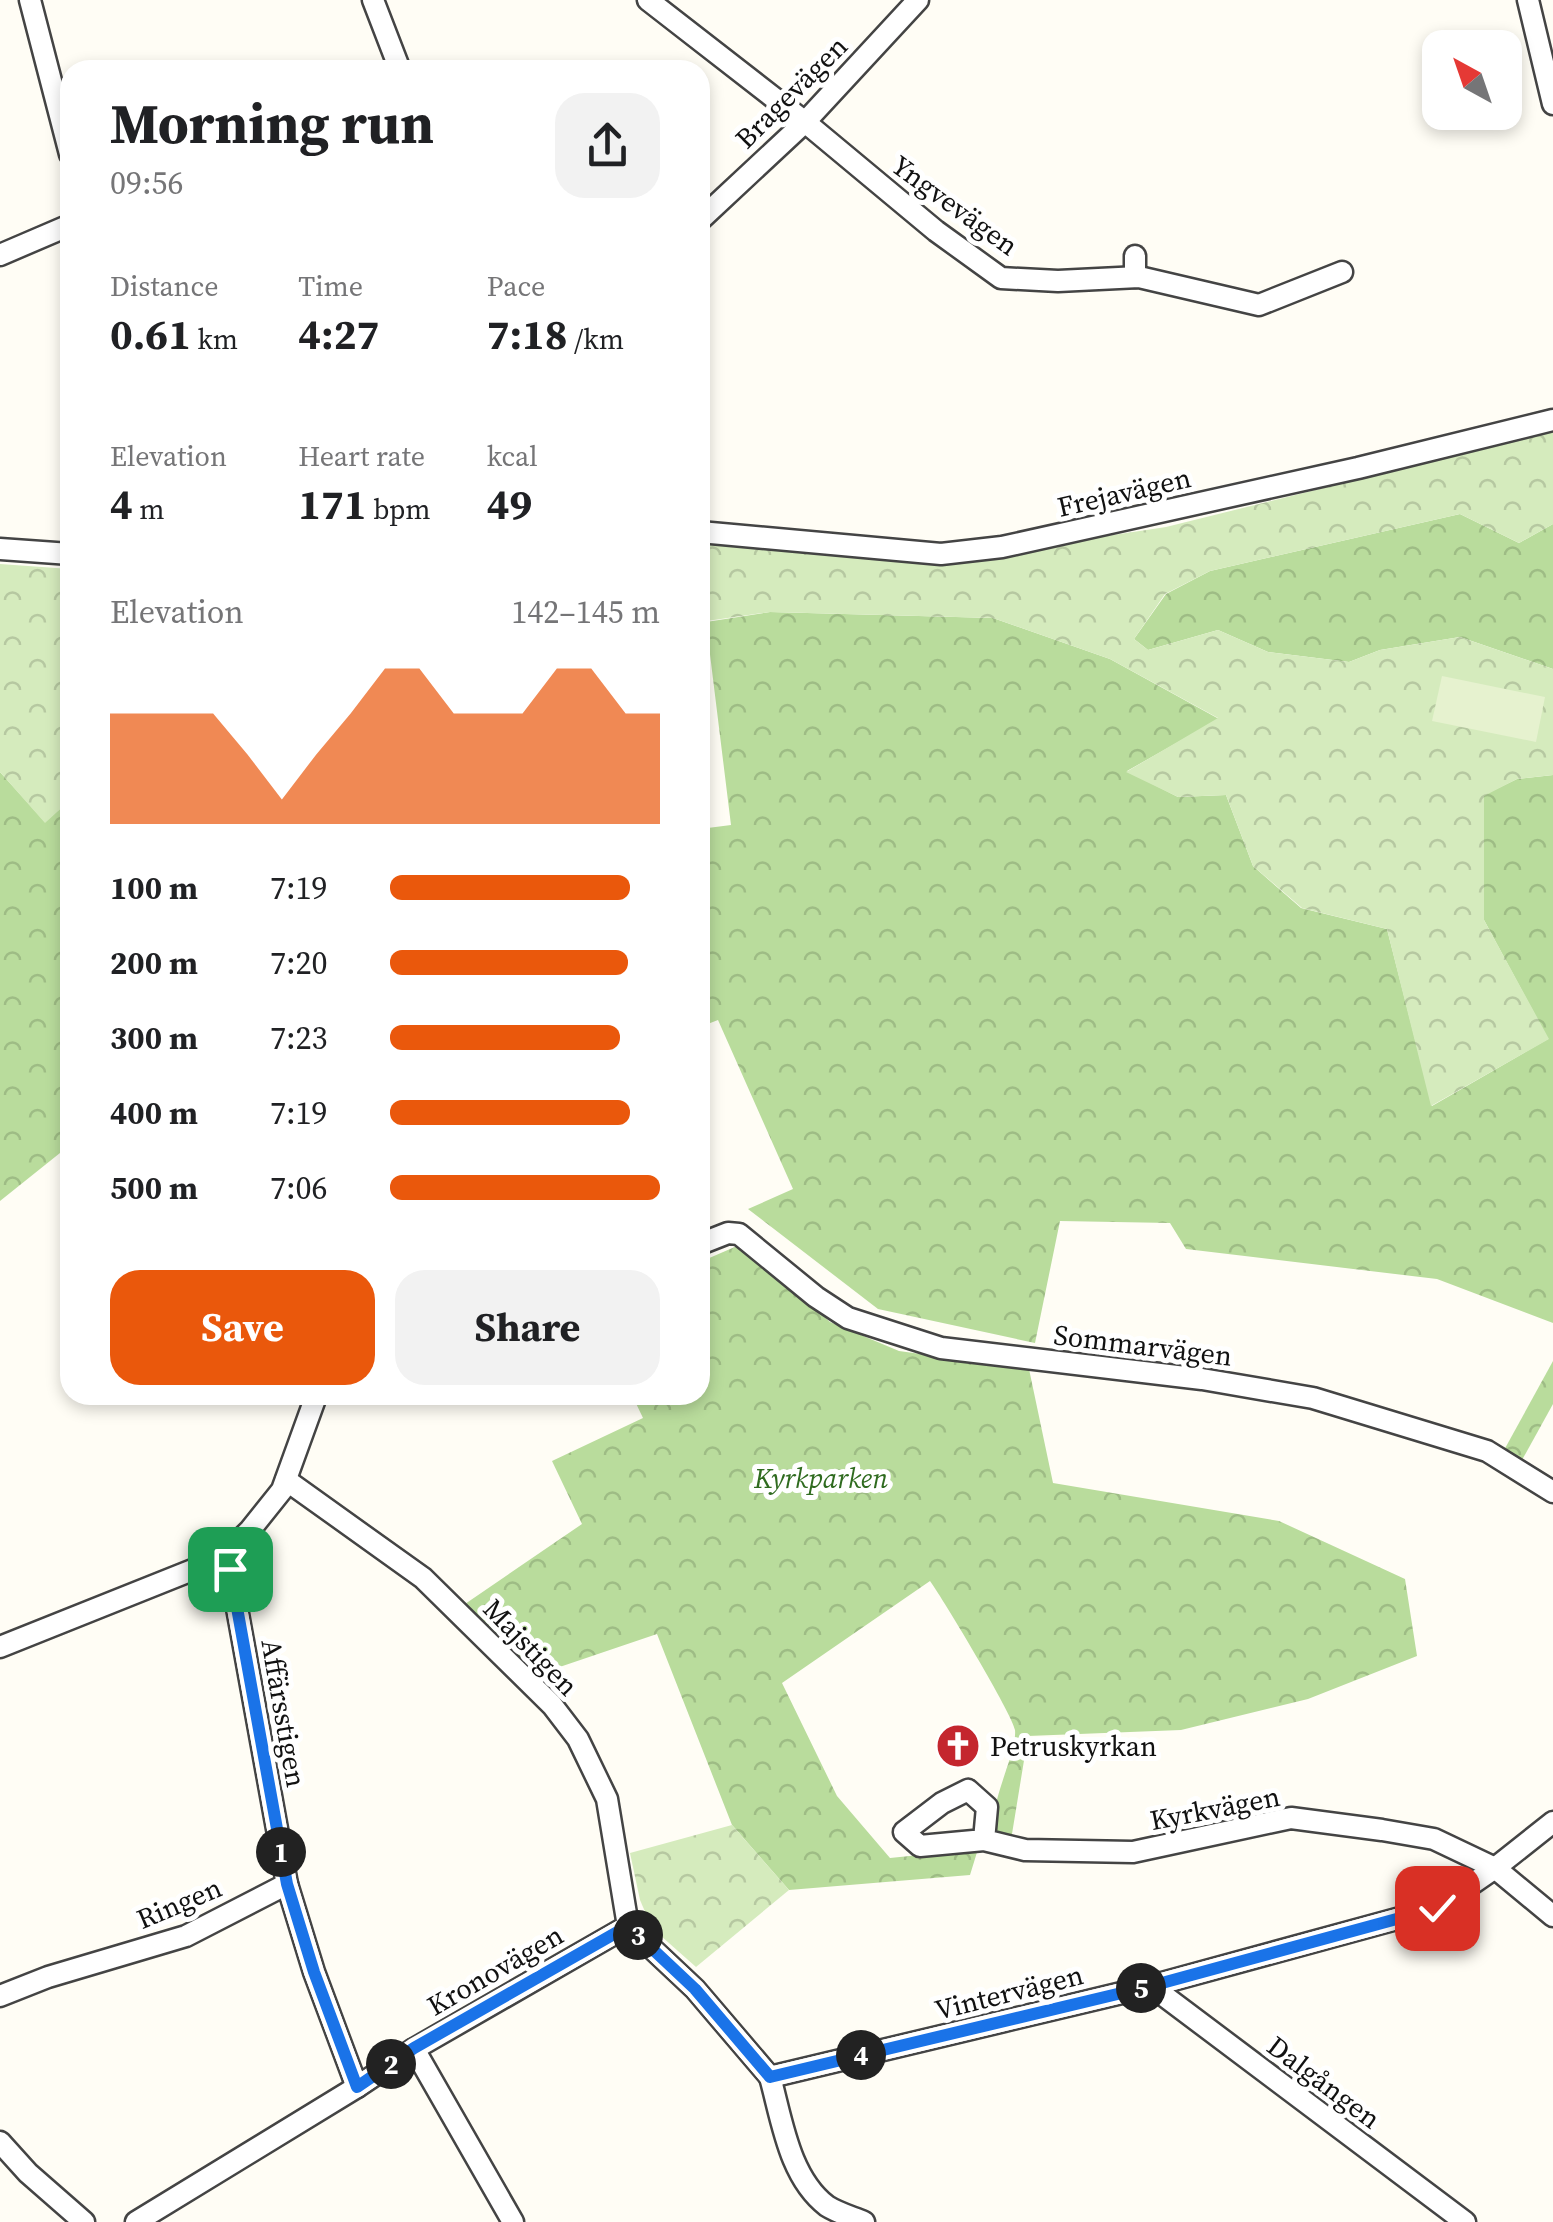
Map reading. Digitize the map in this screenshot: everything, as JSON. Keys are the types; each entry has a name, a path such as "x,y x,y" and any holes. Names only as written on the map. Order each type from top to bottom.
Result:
{"street":[{"path":"30,0 60,116"},
{"path":"372,0 396,60"},
{"name":"Yngvevägen","path":"648,0 805,122 936,231 1001,278 1058,281 1135,266 1259,305 1342,272"},
{"name":"Bragevägen","path":"710,211 805,122 918,0"},
{"path":"1528,0 1553,104"},
{"path":"0,255 60,229"},
{"name":"Frejavägen","path":"710,531 941,554 1002,547 1553,420"},
{"path":"0,549 60,553"},
{"name":"Sommarvägen","path":"710,1240 739,1234 816,1298 848,1318 940,1348 1202,1379 1313,1398 1486,1452 1553,1492"},
{"path":"0,1646 194,1569 227,1552 272,1504 286,1480 315,1405"},
{"name":"Majstigen","path":"286,1480 424,1578 552,1705 578,1739 607,1800 628,1926"},
{"name":"Affärsstigen","path":"227,1552 287,1884"},
{"name":"Kyrkvägen","path":"984,1840 1025,1850 1133,1852 1291,1818 1434,1839 1495,1868 1553,1916"},
{"name":"Vintervägen","path":"770,2077 1151,1986 1437,1908 1553,1822"},
{"path":"287,1884 314,1972 357,2087"},
{"name":"Ringen","path":"0,1996 48,1977 186,1936 287,1884"},
{"path":"628,1926 695,1989 770,2077 792,2157 812,2193 831,2208 864,2222"},
{"name":"Kronovägen","path":"136,2222 414,2048 628,1926"},
{"name":"Dalgången","path":"1151,1986 1465,2222"},
{"path":"414,2048 513,2222"},
{"path":"0,2142 28,2173 84,2222"}],"green space":[{"path":"1553,431 1553,524 1519,543 1460,514 1210,571 1165,594 1134,639 1148,650 1218,630 1268,652 1349,662 1380,650 1460,637 1553,669 1553,775 1517,779 1484,796 1484,920 1549,1039 1431,1106 1387,929 1302,908 1253,866 1226,795 1178,797 1126,772 1218,718 1110,659 993,618 770,612 710,621 710,544 949,560 1166,527"},
{"path":"1460,514 1519,543 1553,524 1553,669 1460,637 1380,650 1349,662 1268,652 1218,630 1148,650 1134,639 1166,594 1210,571"},
{"path":"0,564 60,568 60,809 45,823 0,772"},
{"path":"770,612 993,618 1110,659 1219,719 1127,771 1178,797 1226,795 1253,866 1301,908 1387,929 1432,1106 1548,1039 1484,920 1484,795 1517,779 1553,775 1553,1323 1437,1279 1186,1249 1170,1223 1060,1221 1035,1343 878,1309 748,1209 793,1189 718,1020 710,1023 710,828 731,825 710,654 710,621"},
{"path":"1442,676 1545,697 1536,742 1432,721"},
{"path":"0,772 45,822 60,809 60,1153 0,1201"},
{"name":"Kyrkparken","path":"744,1243 830,1322 899,1351 1029,1369 1053,1483 1279,1521 1405,1579 1417,1656 1308,1699 1181,1730 1028,1736 1011,1840 1000,1834 995,1810 1015,1730 991,1681 930,1581 782,1683 837,1796 890,1858 978,1849 970,1875 789,1890 732,1825 657,1634 536,1675 465,1604 582,1524 552,1461 643,1418 637,1405 710,1405 710,1258"},
{"path":"1553,1361 1553,1404 1522,1460 1503,1452"},
{"path":"732,1825 789,1890 696,1967 652,1928 640,1900 630,1853"}],"place":[{"name":"Petruskyrkan","path":"958,1746"}],"route":[{"path":"230,1569 287,1884 314,1972 357,2087 414,2048 628,1926 695,1989 770,2077 1151,1986 1437,1908"}]}
